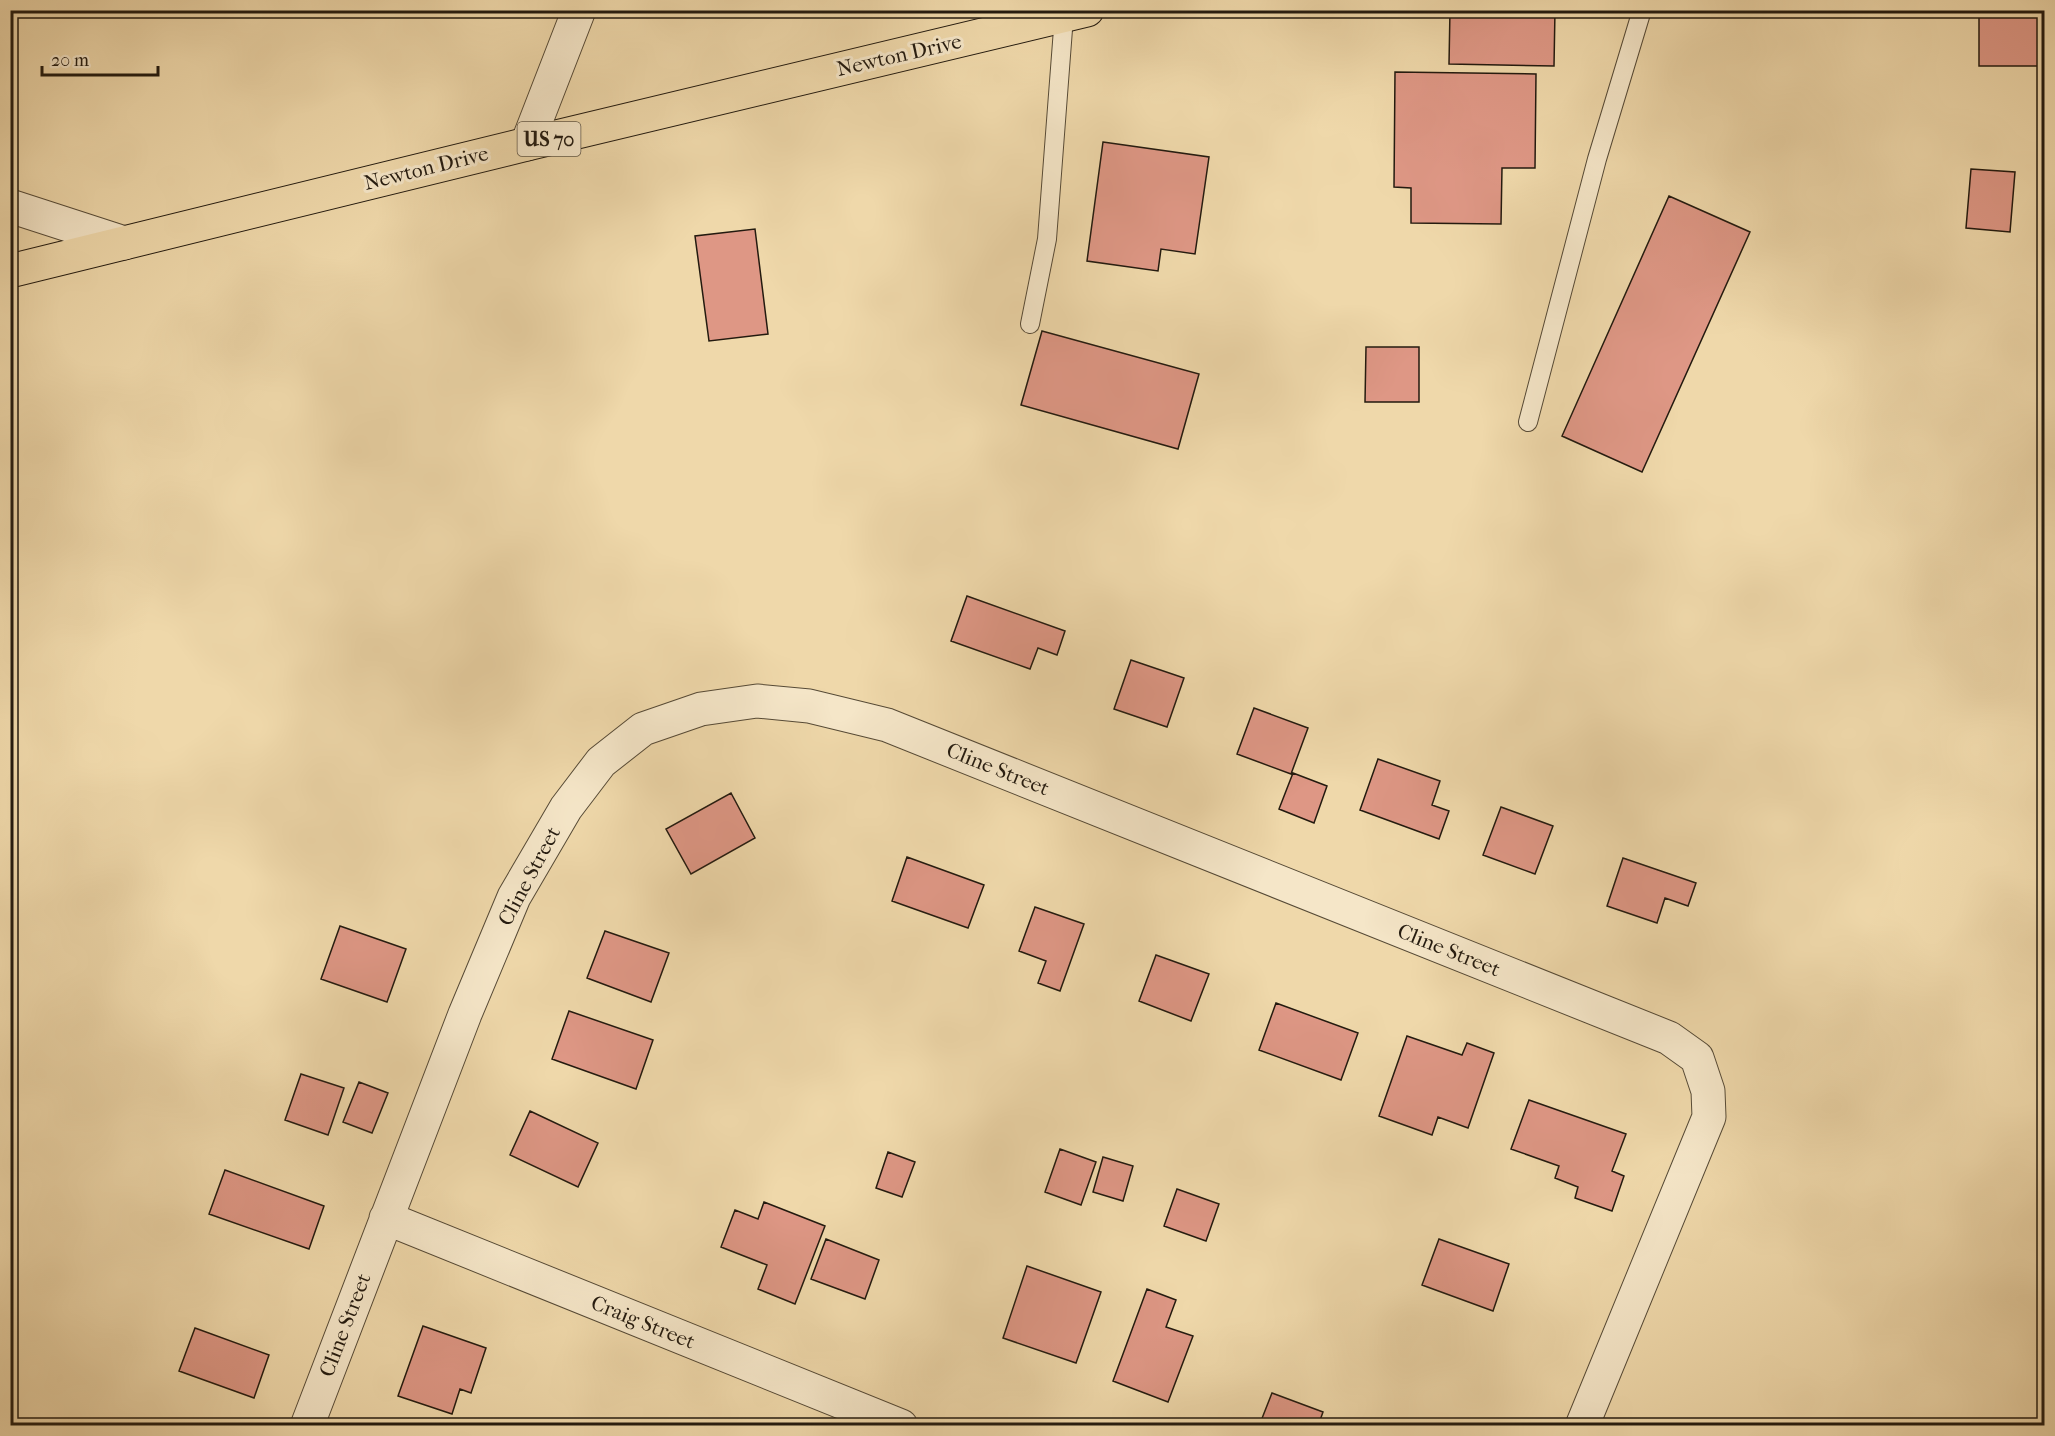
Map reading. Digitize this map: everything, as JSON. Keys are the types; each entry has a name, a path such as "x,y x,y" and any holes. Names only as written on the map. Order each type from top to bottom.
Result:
{"main road":[{"name":"Newton Drive","path":"10,271 527,144 1076,13"}],"street":[{"path":"527,144 579,10"},
{"path":"10,206 124,243"},
{"name":"Cline Street","path":"307,1425 465,1014 514,897 566,808 601,762 643,729 701,709 757,701 809,706 887,725 1669,1038 1697,1058 1707,1091 1709,1117 1582,1425"},
{"name":"Craig Street","path":"386,1218 901,1425"}],"lane":[{"path":"1528,422 1597,159 1642,10"},
{"path":"1030,324 1047,239 1076,13"}],"building":[{"path":"1450,10 1555,10 1554,66 1449,64"},
{"path":"1979,10 2042,10 2042,66 1979,66"},
{"path":"1395,72 1536,74 1535,168 1502,168 1501,224 1411,223 1411,188 1394,187"},
{"path":"1103,142 1209,157 1195,254 1161,249 1158,271 1087,261"},
{"path":"1971,169 2015,172 2010,232 1966,228"},
{"path":"1669,196 1750,232 1642,472 1562,436"},
{"path":"755,229 768,334 709,341 695,236"},
{"path":"1042,331 1199,374 1178,449 1021,405"},
{"path":"1366,347 1419,347 1419,402 1365,402"},
{"path":"967,596 1065,631 1057,655 1038,648 1030,669 951,641"},
{"path":"1131,660 1184,678 1167,727 1114,709"},
{"path":"1254,708 1308,728 1291,774 1237,754"},
{"path":"1378,759 1440,781 1432,805 1449,811 1439,839 1360,810"},
{"path":"1293,773 1327,786 1314,823 1279,809"},
{"path":"731,793 755,838 691,874 666,829"},
{"path":"1501,807 1553,826 1535,874 1483,855"},
{"path":"907,857 984,885 968,928 892,901"},
{"path":"1623,858 1696,883 1688,906 1665,898 1657,923 1607,906"},
{"path":"1035,907 1084,924 1060,991 1038,983 1046,961 1019,951"},
{"path":"340,926 406,949 387,1002 321,979"},
{"path":"605,931 669,953 651,1002 587,978"},
{"path":"1156,955 1209,974 1191,1021 1139,1001"},
{"path":"1276,1003 1358,1033 1341,1080 1259,1050"},
{"path":"569,1011 653,1040 636,1089 552,1059"},
{"path":"1407,1036 1462,1055 1467,1043 1494,1053 1468,1128 1438,1117 1432,1135 1379,1116"},
{"path":"301,1074 344,1088 328,1135 285,1120"},
{"path":"359,1082 388,1093 372,1133 343,1122"},
{"path":"1529,1100 1626,1134 1612,1171 1624,1176 1612,1211 1575,1198 1578,1187 1555,1178 1559,1166 1511,1149"},
{"path":"530,1111 598,1143 578,1187 510,1155"},
{"path":"1060,1149 1096,1162 1081,1205 1045,1192"},
{"path":"888,1152 915,1162 902,1197 876,1188"},
{"path":"1103,1157 1133,1166 1123,1201 1093,1192"},
{"path":"225,1170 324,1206 309,1249 209,1214"},
{"path":"1177,1189 1219,1204 1206,1241 1164,1226"},
{"path":"764,1202 825,1226 795,1304 758,1289 767,1265 721,1247 735,1210 758,1219"},
{"path":"826,1239 879,1260 865,1299 811,1279"},
{"path":"1439,1239 1509,1264 1493,1311 1422,1285"},
{"path":"1027,1266 1101,1292 1076,1363 1003,1338"},
{"path":"1147,1289 1176,1300 1166,1327 1193,1336 1168,1402 1113,1381"},
{"path":"423,1326 486,1348 471,1393 460,1389 452,1414 398,1396"},
{"path":"195,1328 269,1355 254,1398 179,1371"},
{"path":"1272,1393 1323,1412 1318,1426 1259,1426"}]}
